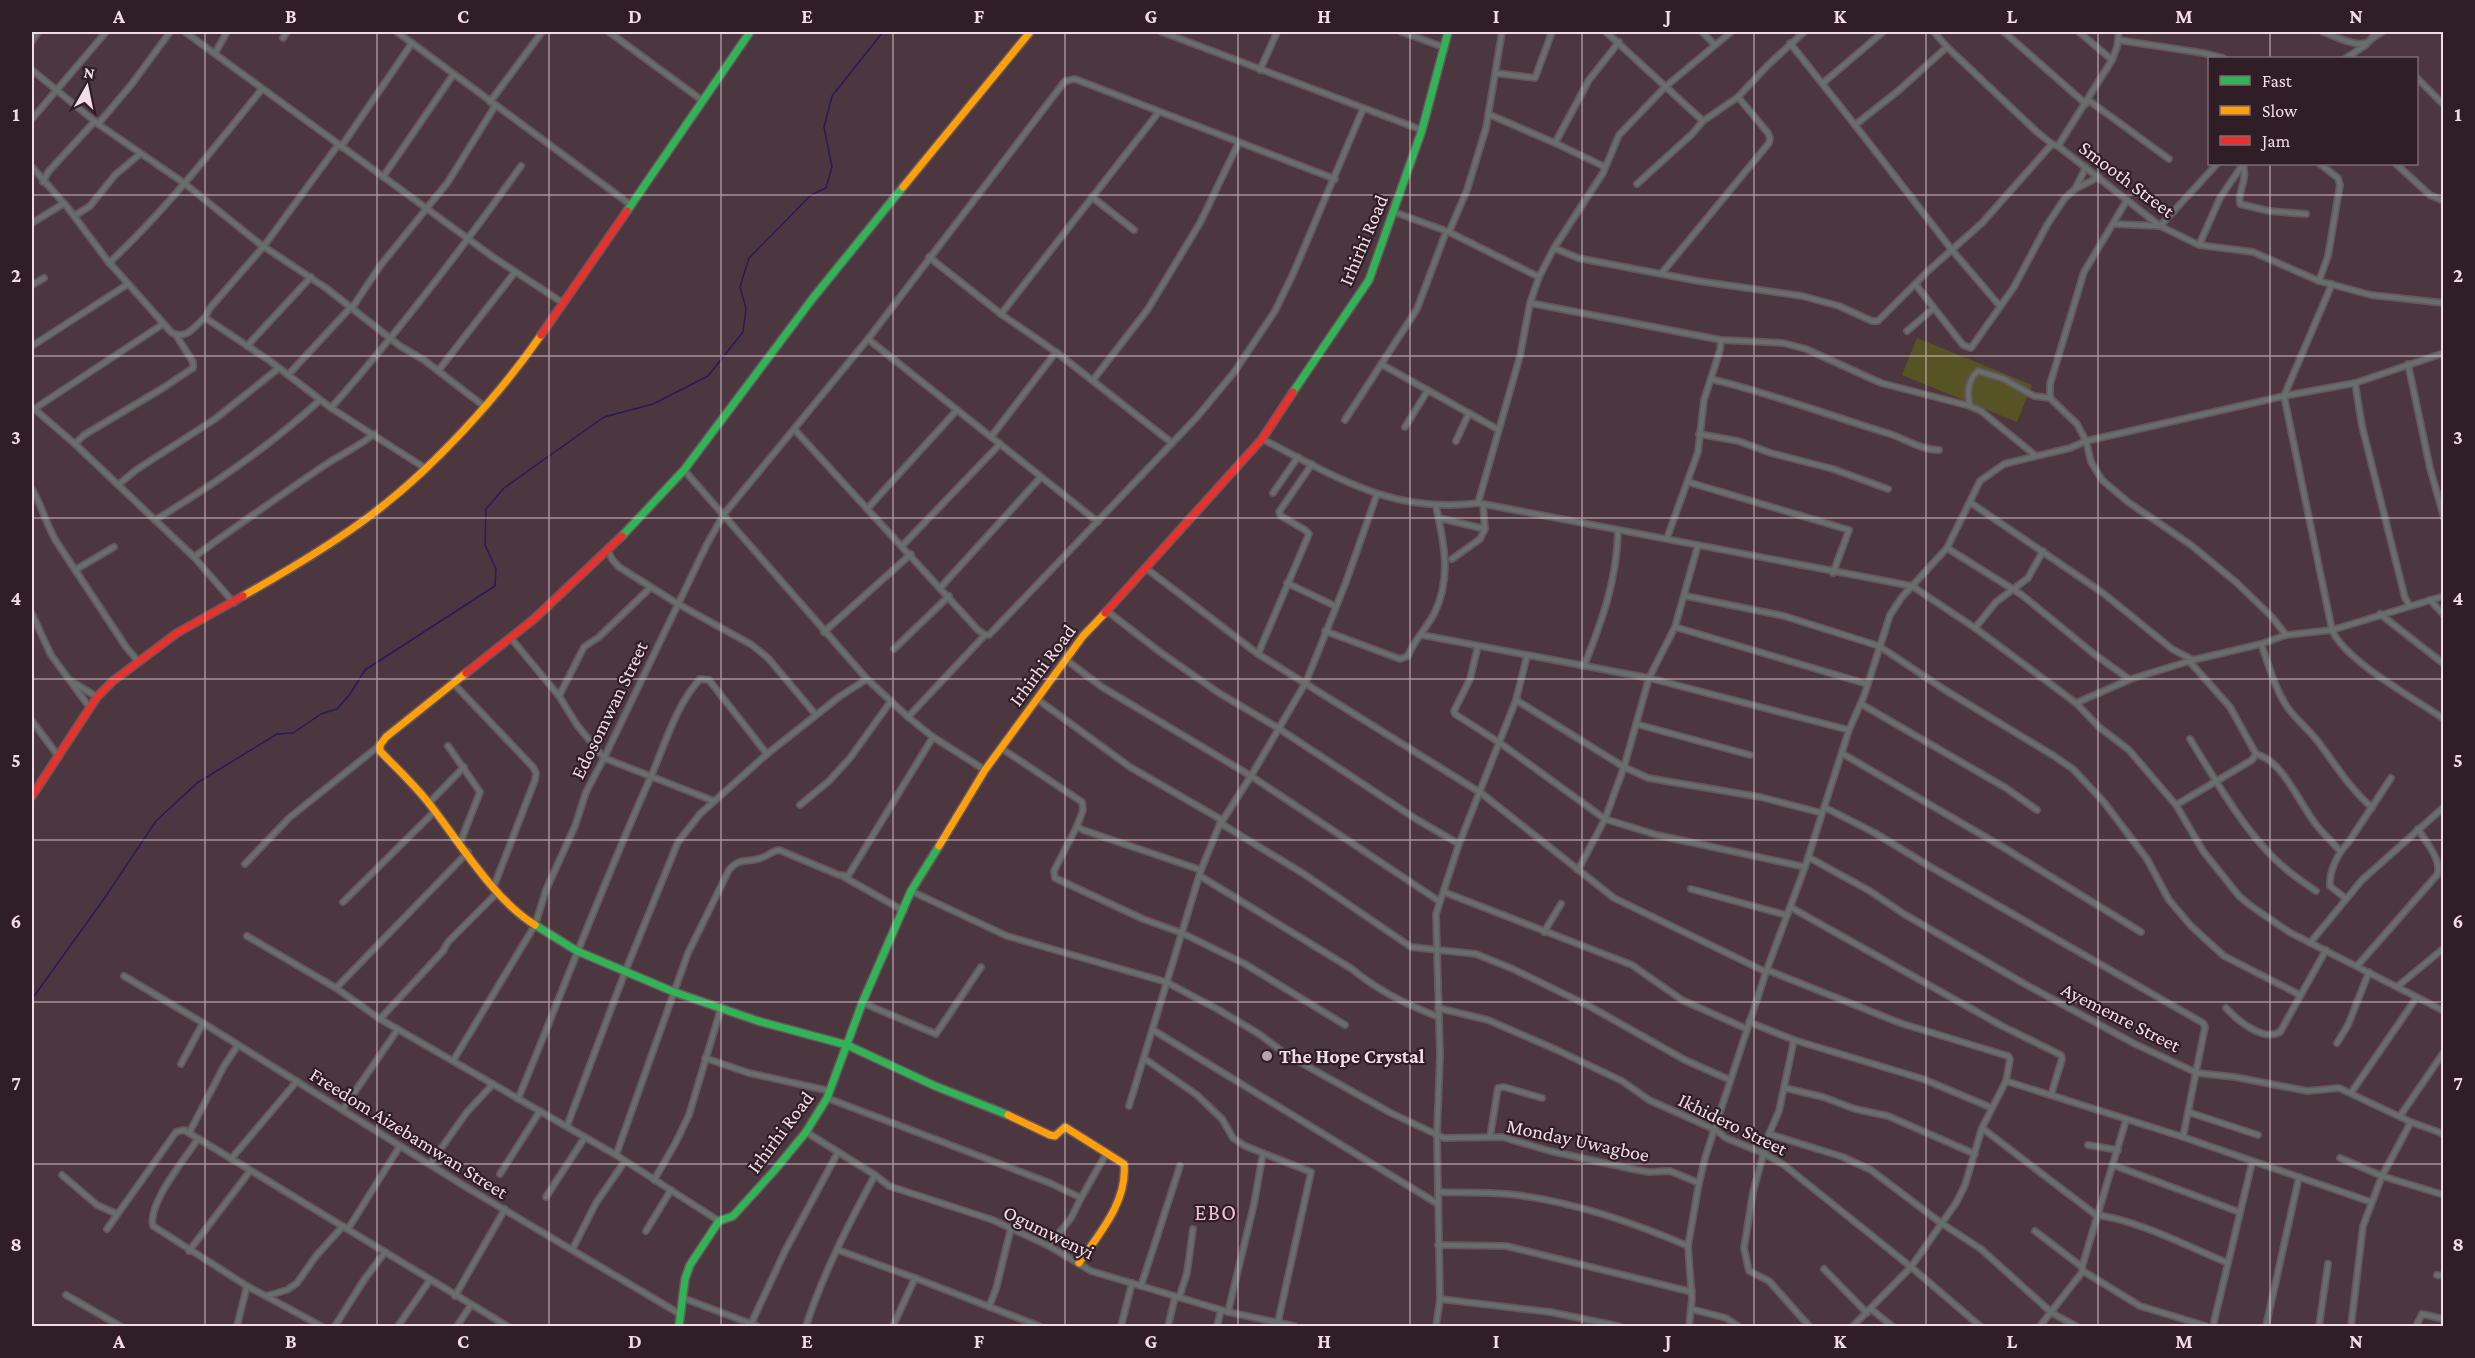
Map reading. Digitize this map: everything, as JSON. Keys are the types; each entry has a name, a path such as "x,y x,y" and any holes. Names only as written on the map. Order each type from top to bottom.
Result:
{"street":[{"path":"32,41 38,32"},
{"path":"32,119 106,32"},
{"path":"43,182 48,172 131,85 170,32"},
{"path":"185,32 339,146 515,272 563,303"},
{"path":"214,53 226,32"},
{"path":"283,38 287,32"},
{"path":"397,32 631,205"},
{"path":"490,102 542,32"},
{"path":"609,32 703,101"},
{"path":"33,792 59,757 97,697 113,681 177,633 234,603 375,512 425,468 485,407 531,350 750,32"},
{"path":"245,864 289,819 574,583 643,516 684,470 813,298 1030,32"},
{"path":"1162,32 1363,110 1422,130"},
{"path":"1260,70 1277,32"},
{"path":"1402,32 1443,46"},
{"name":"Irhirhi Road","path":"679,1326 690,1264 719,1221 733,1216 806,1132 829,1095 863,1003 911,891 985,770 1065,659 1262,439 1369,280 1422,130 1448,32"},
{"path":"1345,420 1417,309 1467,190 1488,114 1502,32"},
{"path":"1495,73 1535,78 1552,32"},
{"path":"1606,32 1703,121"},
{"path":"1702,32 1715,45"},
{"path":"1452,559 1480,539 1485,529 1480,504 1520,356 1530,303 1539,277 1554,248 1605,167 1619,135 1665,87 1731,32"},
{"path":"1637,184 1692,134 1703,121 1738,97 1790,43 1804,32"},
{"path":"1823,83 1883,32"},
{"name":"Smooth Street","path":"1934,32 1947,47 2052,144 2086,167 2160,226 2199,245 2253,252 2319,281 2371,296 2444,303"},
{"path":"2004,32 2087,102 2169,159"},
{"path":"2079,32 2112,60"},
{"path":"2058,146 2112,60 2119,32"},
{"path":"2322,32 2360,44 2368,44"},
{"path":"2348,57 2368,44 2374,35 2382,32"},
{"path":"2118,40 2219,57"},
{"path":"1555,142 1589,80 1618,42"},
{"path":"176,335 187,335 205,318 210,308 264,246 412,43"},
{"path":"1790,43 1952,250 2000,305"},
{"path":"1855,125 1898,91 1947,47"},
{"path":"32,70 96,123 184,183 264,246 352,307 391,339 485,407"},
{"path":"383,177 453,75"},
{"name":"Edosomwan Street","path":"453,1061 535,925 586,792 724,514 868,339 1065,81 1074,79 1335,179"},
{"path":"2418,79 2444,105"},
{"path":"109,263 139,234 220,142 262,88"},
{"path":"1661,274 1769,143 1768,133 1738,97"},
{"path":"288,375 352,307 380,266 448,182 495,106"},
{"path":"794,429 985,634 990,635 1172,443 1235,371 1275,311 1335,179 1363,110"},
{"path":"1001,314 1158,113"},
{"path":"1488,114 1555,142 1605,167"},
{"path":"1093,380 1148,309 1200,223 1239,142"},
{"path":"1554,248 1578,258 1661,274 1802,296 1839,306 1872,321 1878,321 1982,223 2052,144"},
{"path":"74,216 90,206 115,175 140,154"},
{"path":"2114,225 2160,226 2216,165"},
{"path":"2199,245 2220,198 2242,165"},
{"path":"2243,165 2246,176 2239,198 2240,204 2269,211 2306,214"},
{"path":"2319,281 2328,256 2340,185 2338,178 2321,165"},
{"path":"2397,165 2430,195 2444,201"},
{"path":"330,408 391,339 469,239 520,166"},
{"path":"32,167 74,216 109,263 163,324 176,335 193,362 193,368 164,388 104,422 75,444"},
{"path":"1916,285 1963,345 1969,348 1974,345 2014,287 2047,225 2075,189 2086,167"},
{"path":"2075,189 2099,177"},
{"path":"1092,197 1134,231"},
{"path":"2050,398 2050,384 2081,279 2127,200"},
{"path":"32,223 63,204"},
{"path":"1394,212 1448,232 1539,277"},
{"path":"929,257 1001,314 1093,380 1172,443"},
{"path":"438,371 515,272"},
{"path":"32,285 44,278"},
{"path":"247,346 310,278"},
{"path":"32,346 128,284"},
{"path":"2332,284 2284,396 2332,630 2337,641 2355,658 2444,719"},
{"path":"1530,303 1721,340 1783,343 1806,349 1881,383 1970,406 1981,411 2036,456"},
{"path":"1907,331 1934,308"},
{"path":"205,318 279,368 330,408 425,468"},
{"path":"163,324 33,408 75,444 194,557 234,603"},
{"path":"868,339 1098,522"},
{"path":"1667,538 1698,452 1704,400 1721,340"},
{"path":"991,437 1056,352"},
{"path":"1689,1326 1692,1292 1688,1246 1699,1184 1766,971 1805,867 1849,730 1861,704 1890,615 1912,586 1947,548 1980,481 2004,464 2070,448 2086,441 2284,396 2355,383 2444,353"},
{"path":"1381,364 1499,430"},
{"path":"2408,364 2430,468 2444,518"},
{"path":"118,485 136,470 215,419 279,368"},
{"path":"1970,406 1968,388 1974,373 1978,371 2004,379 2034,396 2050,398 2077,424 2086,441 2091,462 2102,480 2128,502 2191,545 2237,583 2272,617 2286,635"},
{"path":"1711,379 1754,390 1854,424 1889,433 1918,446 1939,450"},
{"path":"2355,383 2362,426 2405,598 2410,606"},
{"path":"1405,427 1428,390"},
{"path":"155,520 256,454 320,400"},
{"path":"867,509 957,410"},
{"path":"1456,441 1469,413"},
{"path":"194,557 318,470 374,434"},
{"path":"1699,434 1738,441 1771,453 1833,469 1888,489"},
{"path":"1262,439 1350,484 1396,500 1436,506 1480,504 1698,544 1833,573 1912,586 1976,628 2076,703 2099,727 2129,750 2176,805 2203,851 2239,897 2289,932 2444,1011"},
{"path":"902,546 1000,444"},
{"path":"1273,493 1298,457"},
{"path":"1258,654 1309,534 1281,516 1280,513 1312,464"},
{"path":"684,470 867,679 933,737 985,770"},
{"path":"941,587 1041,477"},
{"path":"1688,482 1849,530 1833,573"},
{"path":"32,489 41,505 49,530 126,647 138,661"},
{"path":"1129,1106 1200,873 1221,822 1306,682 1377,494"},
{"path":"1971,503 2103,593 2172,649 2191,661 2230,707 2256,754 2267,759 2289,782 2317,826 2340,851"},
{"path":"1325,631 1400,659 1408,656 1414,641 1422,635 1443,595 1446,574 1436,506"},
{"path":"1439,518 1485,529"},
{"path":"1584,666 1611,593 1617,559 1618,531"},
{"path":"1578,870 1605,819 1624,767 1649,678 1675,627 1686,596 1698,544"},
{"path":"75,570 114,546"},
{"path":"1947,548 2014,589 2094,654 2128,680 2131,679"},
{"path":"608,550 618,565 650,588 752,645 768,658 816,715"},
{"path":"1976,628 1996,602 2028,578 2043,551"},
{"path":"824,632 910,554"},
{"path":"1147,569 1258,654 1481,793 1607,894 1631,908 1766,971 1850,1001 1900,1023 2008,1056 2010,1059 2006,1081 1982,1128 1975,1154 1956,1203 1911,1267 1853,1326"},
{"path":"1287,584 1335,606"},
{"path":"559,696 584,647 599,637 650,588"},
{"path":"894,649 949,596"},
{"path":"1686,596 1784,616 1879,646 1945,690 2073,769 2103,801 2147,859 2169,900 2191,926 2224,956 2300,996"},
{"path":"2076,703 2131,679 2191,661 2261,644 2286,635 2332,630 2444,596"},
{"path":"2430,600 2444,615"},
{"path":"1107,611 1170,659 1416,819 1460,844"},
{"path":"32,614 51,656 90,708"},
{"path":"2380,614 2444,664"},
{"path":"1675,627 1868,684"},
{"path":"908,717 985,634"},
{"path":"1422,635 1649,678 1849,730"},
{"path":"510,638 559,696 577,725 604,758 714,801"},
{"path":"2261,644 2286,706 2300,724 2322,745 2334,766 2372,808"},
{"path":"1478,646 1470,679 1454,711 1455,714 1500,743 1605,819 1657,835 1805,867"},
{"path":"1436,1326 1440,1299 1437,1134 1440,1088 1438,951 1435,929 1439,901 1516,700 1527,656"},
{"path":"1065,659 1102,687 1251,776 1439,901"},
{"path":"69,679 97,697"},
{"path":"518,1098 651,776 686,699 695,685 704,679 709,680 767,754"},
{"path":"567,1126 625,972 678,842 714,801 767,754 816,715 867,679"},
{"path":"380,1019 496,889 535,780 536,773 533,767 453,682"},
{"path":"1036,699 1130,767 1304,874 1398,940 1411,947 1476,954 1513,969 1588,1006 1685,1060 1730,1080"},
{"path":"1516,700 1624,767 1648,778 1823,810 1875,833 2203,1023 2205,1027 2197,1073 2183,1137"},
{"path":"800,805 829,781 850,758 891,701"},
{"path":"1861,704 2006,788 2037,810"},
{"path":"32,721 59,757"},
{"path":"1636,724 1750,755"},
{"path":"844,877 850,874 933,737"},
{"path":"2190,739 2215,780 2261,844 2285,869 2316,891"},
{"path":"380,745 380,752 429,803 496,889 525,919 577,951 674,992 847,1045 935,1086 1050,1135 1055,1136 1065,1127 1124,1164 1125,1176 1108,1221 1079,1263"},
{"path":"448,746 480,792 460,843"},
{"path":"1000,748 1082,802 1083,810 1054,871 1055,878 1143,919 1182,933 1245,964 1345,1025"},
{"path":"1843,754 2010,851 2141,932"},
{"path":"2176,805 2252,760 2256,754"},
{"path":"429,803 464,767"},
{"path":"2345,898 2330,886 2340,851 2391,778"},
{"path":"2310,943 2345,898 2390,852 2444,807"},
{"path":"343,902 435,811"},
{"path":"1077,826 1098,836 1200,873 1352,969 1371,985 1438,1017"},
{"path":"2357,966 2440,870 2438,862 2418,829"},
{"path":"616,1155 688,953 734,863 762,858 779,849 844,877 904,910"},
{"path":"336,988 468,852"},
{"name":"Ayemenre Street","path":"1808,858 1869,891 1904,914 2032,988 2135,1044 2197,1073 2235,1077 2307,1091 2329,1087 2351,1093 2411,1122 2444,1134"},
{"path":"1690,889 1786,915"},
{"name":"Monday Uwagboe","path":"911,891 1007,936 1166,982 1259,1034 1287,1055 1391,1113 1444,1138 1454,1140 1502,1137 1550,1151 1649,1172 1670,1172 1699,1184"},
{"path":"1444,892 1632,965 1682,1000 1747,1029"},
{"path":"1544,932 1561,904"},
{"path":"1790,907 2002,1026 2061,1055 2062,1059 2051,1095"},
{"path":"248,936 336,988 380,1019 616,1155 719,1221"},
{"path":"2398,986 2444,948"},
{"path":"2226,1008 2246,1025 2268,1035 2275,1035 2280,1032 2325,950"},
{"path":"863,1003 936,1034 981,967"},
{"path":"2337,1043 2348,1025 2369,972"},
{"name":"Freedom Aizebamwan Street","path":"124,976 400,1146 680,1314"},
{"path":"2351,1093 2417,997"},
{"path":"654,1180 689,1115 721,1008"},
{"name":"Ikhidero Street","path":"1438,1008 1488,1020 1557,1050 1622,1081 1649,1100 1716,1130 1726,1138 1763,1153 1784,1165 1980,1326"},
{"path":"1749,1022 1794,1040 1923,1079 1992,1108"},
{"path":"181,1064 203,1023"},
{"path":"343,1109 398,1029"},
{"path":"1153,1030 1438,1203"},
{"path":"1794,1040 1779,1111 1769,1134 1753,1192 1744,1248 1747,1267 1755,1275 1769,1281 1809,1326"},
{"path":"189,1133 224,1066 238,1045"},
{"path":"2400,1116 2444,1052"},
{"path":"705,1058 829,1095 1050,1183 1081,1198"},
{"path":"1145,1059 1197,1095 1222,1119 1233,1138 1311,1172 1278,1322"},
{"path":"231,1159 297,1081"},
{"path":"2006,1081 2183,1137 2252,1163 2371,1202"},
{"path":"430,1164 468,1112 493,1084"},
{"path":"1490,1137 1498,1088 1504,1087 1542,1098"},
{"path":"1785,1088 1823,1097 1855,1109 1888,1116 1975,1154"},
{"path":"500,1174 540,1111"},
{"path":"2187,1112 2258,1135"},
{"path":"2040,1326 2052,1313 2082,1269 2096,1215 2126,1120"},
{"path":"2351,1326 2362,1226 2382,1176 2411,1122"},
{"path":"1982,1128 2096,1215 2112,1217 2228,1263"},
{"path":"107,1229 176,1132 182,1130 507,1326"},
{"name":"Ogumwenyi","path":"806,1132 889,1186 1011,1228 1049,1245 1091,1271 1269,1324 1278,1322 1294,1326"},
{"path":"1769,1134 1843,1157 1871,1170 1941,1223 1981,1249 2052,1313 2076,1326"},
{"path":"546,1197 585,1137"},
{"path":"198,1140 158,1202 151,1219 156,1229 247,1286 321,1326"},
{"path":"2088,1145 2118,1150"},
{"path":"266,1296 287,1290 297,1283 316,1256 345,1227 400,1146"},
{"path":"1228,1312 1254,1204 1263,1153"},
{"path":"750,1325 785,1251 837,1154"},
{"path":"1049,1245 1071,1218 1106,1154"},
{"path":"2340,1158 2382,1176 2444,1195"},
{"path":"573,1248 596,1203 625,1161"},
{"path":"2213,1326 2252,1163"},
{"path":"2113,1165 2239,1212"},
{"path":"1141,1286 1180,1167"},
{"path":"189,1251 250,1171"},
{"path":"62,1175 97,1205 117,1214"},
{"path":"806,1326 838,1250 875,1175"},
{"path":"2266,1326 2299,1177"},
{"path":"646,1231 671,1190"},
{"path":"1438,1192 1508,1194 1542,1200 1636,1225 1688,1246"},
{"path":"455,1296 505,1209"},
{"path":"989,1307 996,1289 1011,1228"},
{"path":"1168,1326 1186,1273 1193,1229"},
{"path":"2035,1231 2082,1269 2140,1306 2206,1326"},
{"path":"1438,1245 1506,1246 1692,1292"},
{"path":"838,1250 1039,1326"},
{"path":"335,1326 385,1252"},
{"path":"2319,1326 2328,1264"},
{"path":"1824,1269 1869,1311 1892,1326"},
{"path":"2437,1275 2444,1276"},
{"path":"893,1326 915,1278"},
{"path":"398,1326 430,1280"},
{"path":"1121,1326 1132,1283"},
{"path":"237,1326 247,1286"},
{"path":"66,1295 120,1326"},
{"path":"683,1298 757,1326"},
{"path":"1440,1299 1550,1312 1618,1326"},
{"path":"457,1326 471,1305"},
{"path":"1691,1309 1726,1318 1738,1326"},
{"path":"1217,1326 1221,1310"},
{"path":"2416,1326 2422,1314 2444,1319"}],"shaded area":[{"path":"1917,338 2032,385 2017,422 1902,375"}],"waterway":[{"path":"32,999 106,896 156,821 197,783 277,734 293,733 321,714 337,709 350,694 365,670 495,586 496,569 485,545 486,509 504,488 604,417 653,404 708,376 743,332 746,308 740,287 749,258 811,195 826,188 832,167 824,127 832,96 883,32"}],"traffic: fast":[{"path":"627,211 750,32"},
{"path":"1293,392 1369,280 1422,130 1448,32"},
{"path":"622,536 684,470 813,298 903,187"},
{"path":"679,1326 685,1279 690,1265 719,1221 733,1216 774,1171 806,1132 827,1098 863,1001 911,891 939,846"},
{"path":"535,925 577,951 674,992 758,1021 847,1045 935,1086 1008,1115"}],"traffic: slow":[{"path":"903,187 1030,32"},
{"path":"243,596 327,546 360,523 420,474 486,406 541,335"},
{"path":"939,846 985,770 1083,636 1105,613"},
{"path":"466,673 386,737 380,745 380,751 425,799 492,887 520,915 535,925"},
{"path":"1008,1115 1050,1135 1055,1136 1065,1127 1124,1164 1124,1178 1117,1204 1079,1263"}],"traffic: jam":[{"path":"541,335 627,211"},
{"path":"1105,613 1262,439 1293,392"},
{"path":"466,673 534,619 622,536"},
{"path":"32,796 97,697 113,681 177,633 243,596"}],"place":[{"name":"The Hope Crystal","path":"1267,1056"}],"district":[{"name":"EBO","path":"1216,1212"}]}
